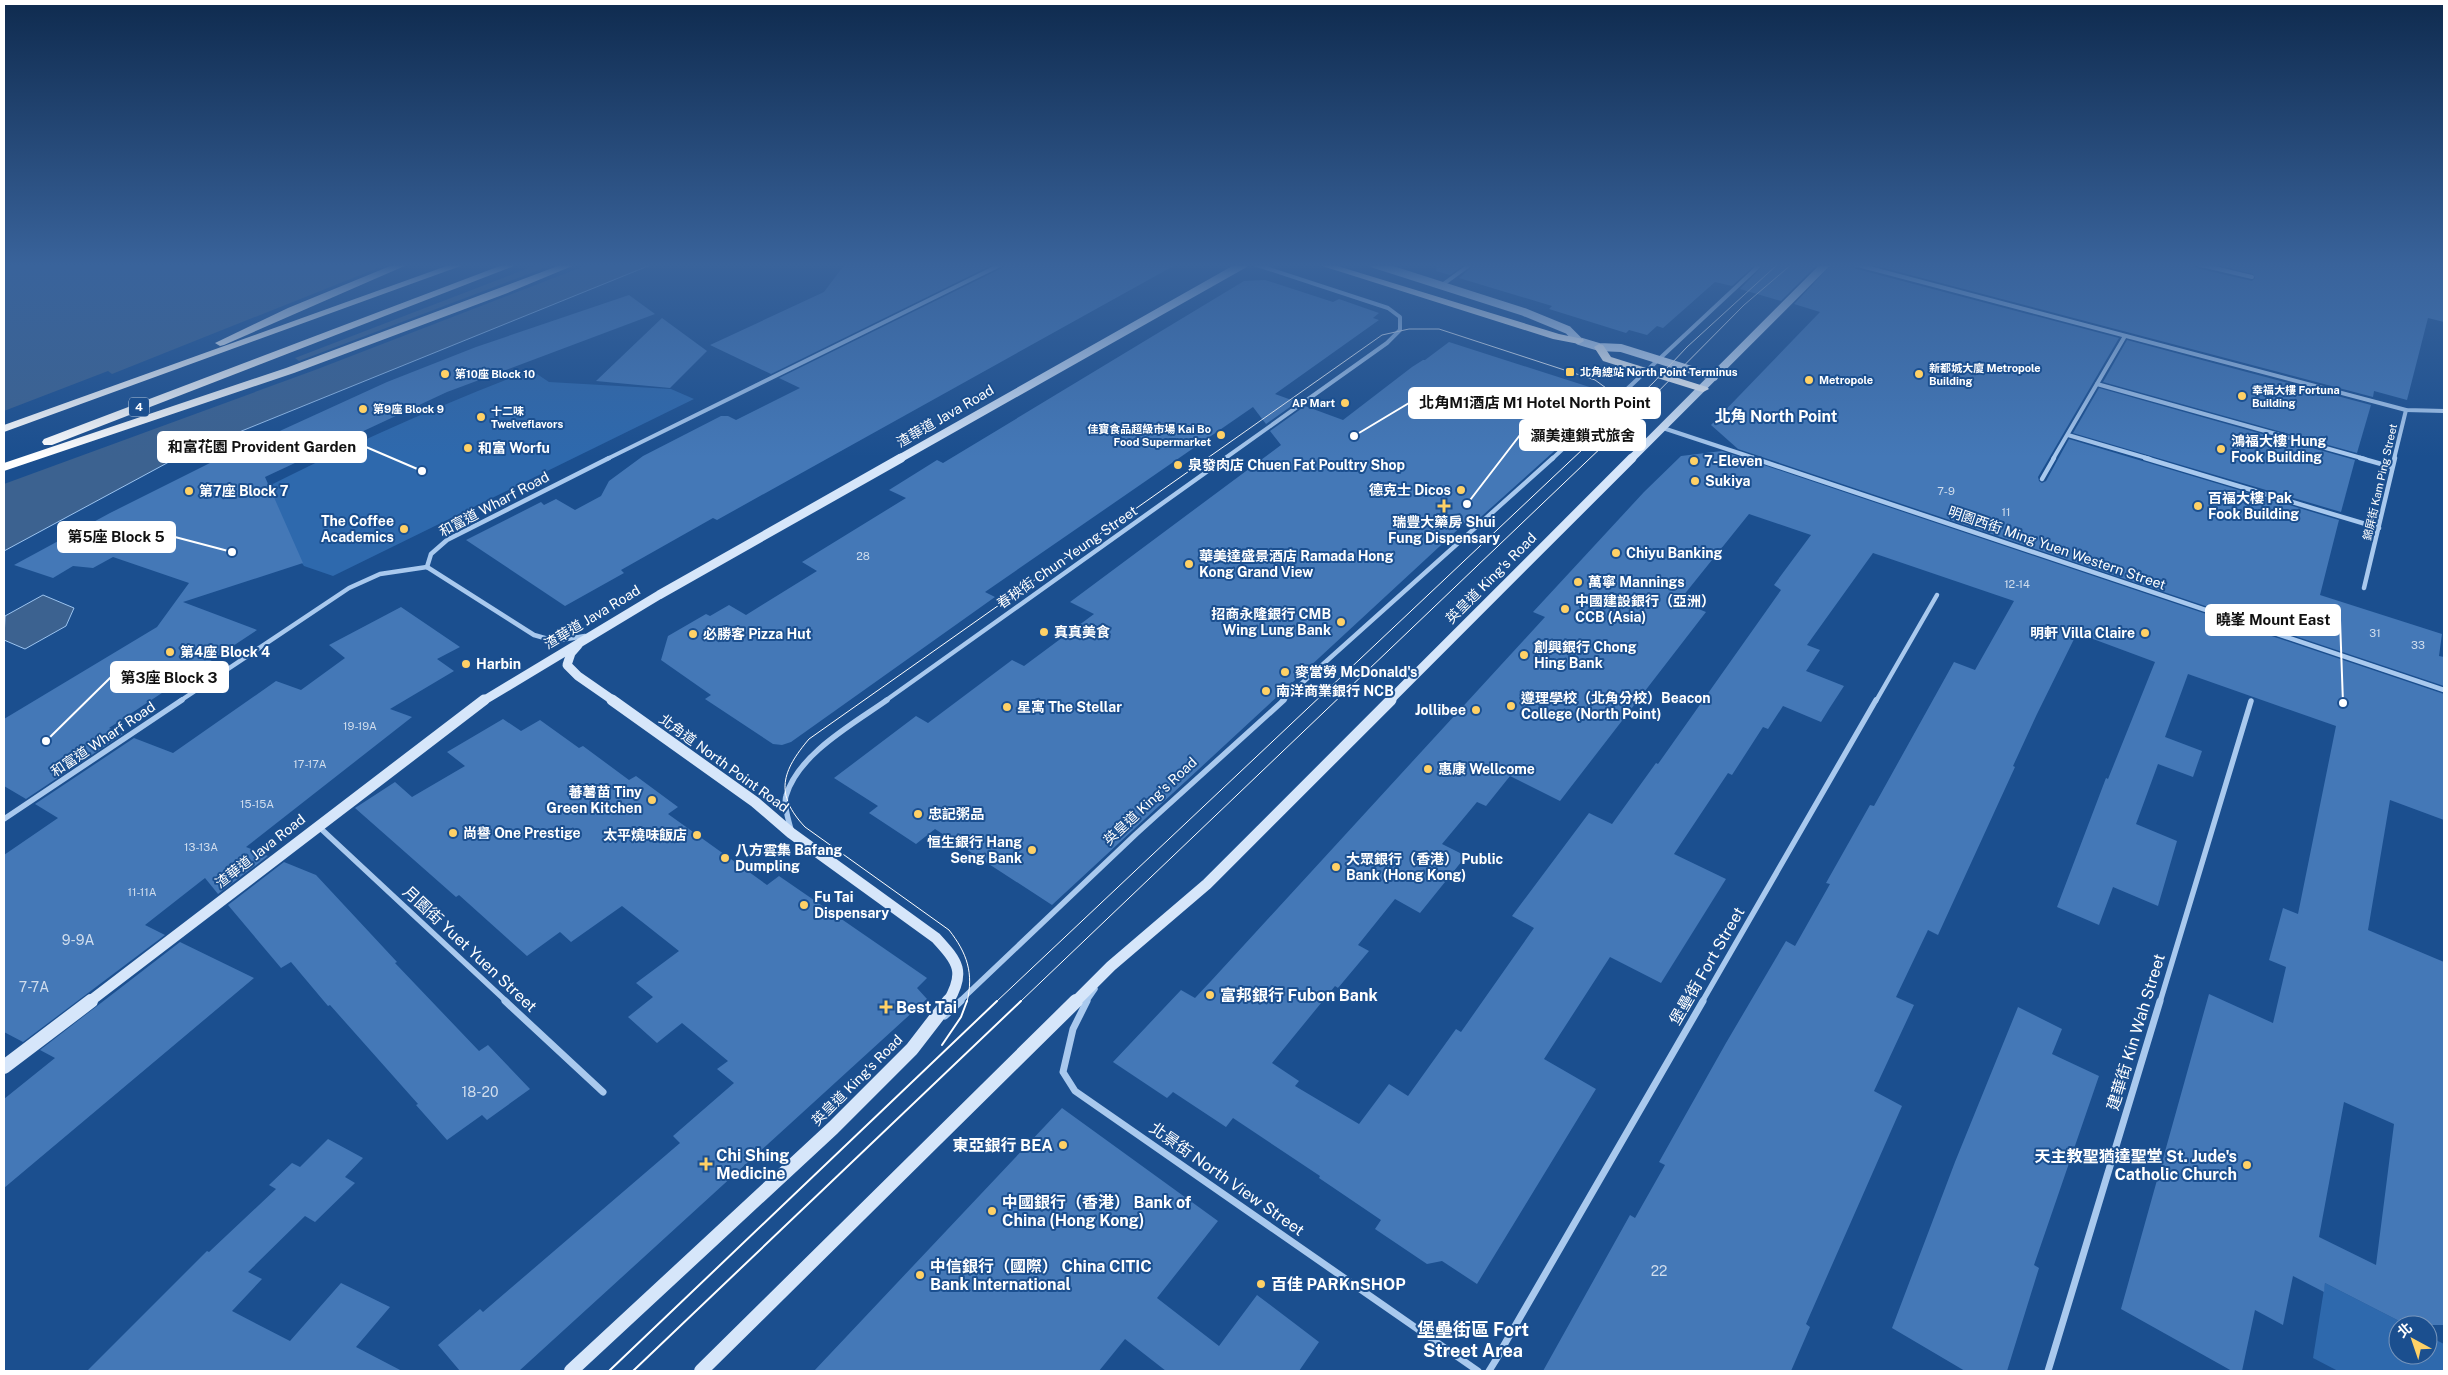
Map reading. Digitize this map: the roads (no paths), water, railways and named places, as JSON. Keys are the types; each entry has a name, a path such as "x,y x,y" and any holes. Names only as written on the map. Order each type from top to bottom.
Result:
{"highway":[{"path":"131,383 252,328"},
{"name":"4","path":"4,429 283,328"},
{"name":"4","path":"4,460 347,328"},
{"path":"4,467 179,410 403,328"},
{"path":"1529,328 1557,337 1580,341"},
{"path":"1599,347 1607,359 1703,389"}],"main road":[{"name":"渣華道 Java Road","path":"4,1067 490,695 590,635 1131,328"},
{"path":"1564,328 1580,341 1599,347 1621,348 1714,378"},
{"name":"英皇道 King's Road","path":"701,1371 1111,966 1207,884 1763,328"},
{"name":"北角道 North Point Road","path":"590,635 571,653 567,665 578,676 755,802 791,833 936,938 951,954 960,973 956,989 946,1006 912,1049"},
{"name":"英皇道 King's Road","path":"571,1371 833,1128 912,1049"}],"street":[{"name":"和富道 Wharf Road","path":"4,819 349,588 380,574 427,567 427,559 433,551 445,541 466,529 873,328"},
{"name":"春秧街 Chun Yeung Street","path":"791,833 785,798 794,776 820,747 1388,342 1400,328"},
{"name":"英皇道 King's Road","path":"912,1049 1032,932 1321,665 1464,539 1692,328"},
{"name":"錦屏街 Kam Ping Street","path":"2096,328 2406,410 2364,588"},
{"path":"2042,479 2125,336"},
{"path":"2097,384 2392,467"},
{"path":"2406,410 2444,411"},
{"name":"明園西街 Ming Yuen Western Street","path":"1663,428 2444,690"},
{"path":"2068,435 2378,528"},
{"path":"427,567 534,635 555,641 590,635"},
{"name":"堡壘街 Fort Street","path":"1489,1371 1938,595"},
{"name":"建華街 Kin Wah Street","path":"2048,1371 2250,701"},
{"name":"月園街 Yuet Yuen Street","path":"318,826 603,1092"},
{"name":"北景街 North View Street","path":"1111,966 1086,1000 1069,1036 1063,1072 1075,1090 1478,1371"},
{"name":"堡壘街 Fort Street","path":"1500,1352 1537,1289"}],"tram line":[{"path":"1624,410 1708,328"},
{"path":"1020,1002 1628,422 1721,328"},
{"path":"967,1002 970,982 967,964 960,947 949,930 805,827 795,815 789,804 785,783 793,762 809,739 1382,335 1409,329 1439,329 1595,380 1620,398 1624,410"},
{"path":"996,1002 1624,410"},
{"path":"1624,410 1626,415"},
{"path":"942,1045 961,1017 967,1001"},
{"path":"609,1371 997,1001"},
{"path":"633,1371 1021,1001"}],"place":[{"name":"北角總站 North Point Terminus","path":"1570,372"},
{"name":"第10座 Block 10","path":"445,374"},
{"name":"新都城大廈 Metropole Building","path":"1919,374"},
{"name":"Metropole","path":"1809,380"},
{"name":"幸福大樓 Fortuna Building","path":"2242,396"},
{"name":"AP Mart","path":"1345,403"},
{"name":"第9座 Block 9","path":"363,409"},
{"name":"十二味 Twelveflavors","path":"481,417"},
{"name":"佳寶食品超級市場 Kai Bo Food Supermarket","path":"1221,435"},
{"name":"北角M1酒店 M1 Hotel North Point","path":"1354,436"},
{"name":"和富 Worfu","path":"468,448"},
{"name":"鴻福大樓 Hung Fook Building","path":"2221,449"},
{"name":"7-Eleven","path":"1694,461"},
{"name":"泉發肉店 Chuen Fat Poultry Shop","path":"1178,465"},
{"name":"和富花園 Provident Garden","path":"422,471"},
{"name":"Sukiya","path":"1695,481"},
{"name":"德克士 Dicos","path":"1461,490"},
{"name":"第7座 Block 7","path":"189,491"},
{"name":"灝美連鎖式旅舍","path":"1467,504"},
{"name":"瑞豐大藥房 Shui Fung Dispensary","path":"1444,506"},
{"name":"百福大樓 Pak Fook Building","path":"2198,506"},
{"name":"The Coffee Academics","path":"404,529"},
{"name":"第5座 Block 5","path":"232,552"},
{"name":"Chiyu Banking","path":"1616,553"},
{"name":"華美達盛景酒店 Ramada Hong Kong Grand View","path":"1189,564"},
{"name":"萬寧 Mannings","path":"1578,582"},
{"name":"中國建設銀行（亞洲） CCB (Asia)","path":"1565,609"},
{"name":"招商永隆銀行 CMB Wing Lung Bank","path":"1341,622"},
{"name":"真真美食","path":"1044,632"},
{"name":"明軒 Villa Claire","path":"2145,633"},
{"name":"必勝客 Pizza Hut","path":"693,634"},
{"name":"第4座 Block 4","path":"170,652"},
{"name":"創興銀行 Chong Hing Bank","path":"1524,655"},
{"name":"Harbin","path":"466,664"},
{"name":"麥當勞 McDonald's","path":"1285,672"},
{"name":"南洋商業銀行 NCB","path":"1266,691"},
{"name":"曉峯 Mount East","path":"2343,703"},
{"name":"遵理學校（北角分校）Beacon College (North Point)","path":"1511,706"},
{"name":"星寓 The Stellar","path":"1007,707"},
{"name":"Jollibee","path":"1476,710"},
{"name":"第3座 Block 3","path":"46,741"},
{"name":"惠康 Wellcome","path":"1428,769"},
{"name":"蕃薯苗 Tiny Green Kitchen","path":"652,800"},
{"name":"忠記粥品","path":"918,814"},
{"name":"尚譽 One Prestige","path":"453,833"},
{"name":"太平燒味飯店","path":"697,835"},
{"name":"恒生銀行 Hang Seng Bank","path":"1032,850"},
{"name":"八方雲集 Bafang Dumpling","path":"725,858"},
{"name":"大眾銀行（香港） Public Bank (Hong Kong)","path":"1336,867"},
{"name":"Fu Tai Dispensary","path":"804,905"},
{"name":"富邦銀行 Fubon Bank","path":"1210,995"},
{"name":"Best Tai","path":"886,1007"},
{"name":"東亞銀行 BEA","path":"1063,1145"},
{"name":"Chi Shing Medicine","path":"706,1164"},
{"name":"天主教聖猶達聖堂 St. Jude's Catholic Church","path":"2247,1165"},
{"name":"中國銀行（香港） Bank of China (Hong Kong)","path":"992,1211"},
{"name":"中信銀行（國際） China CITIC Bank International","path":"920,1275"},
{"name":"百佳 PARKnSHOP","path":"1261,1284"}],"district":[{"name":"北角 North Point","path":"1776,416"},
{"name":"堡壘街區 Fort Street Area","path":"1473,1339"}]}
